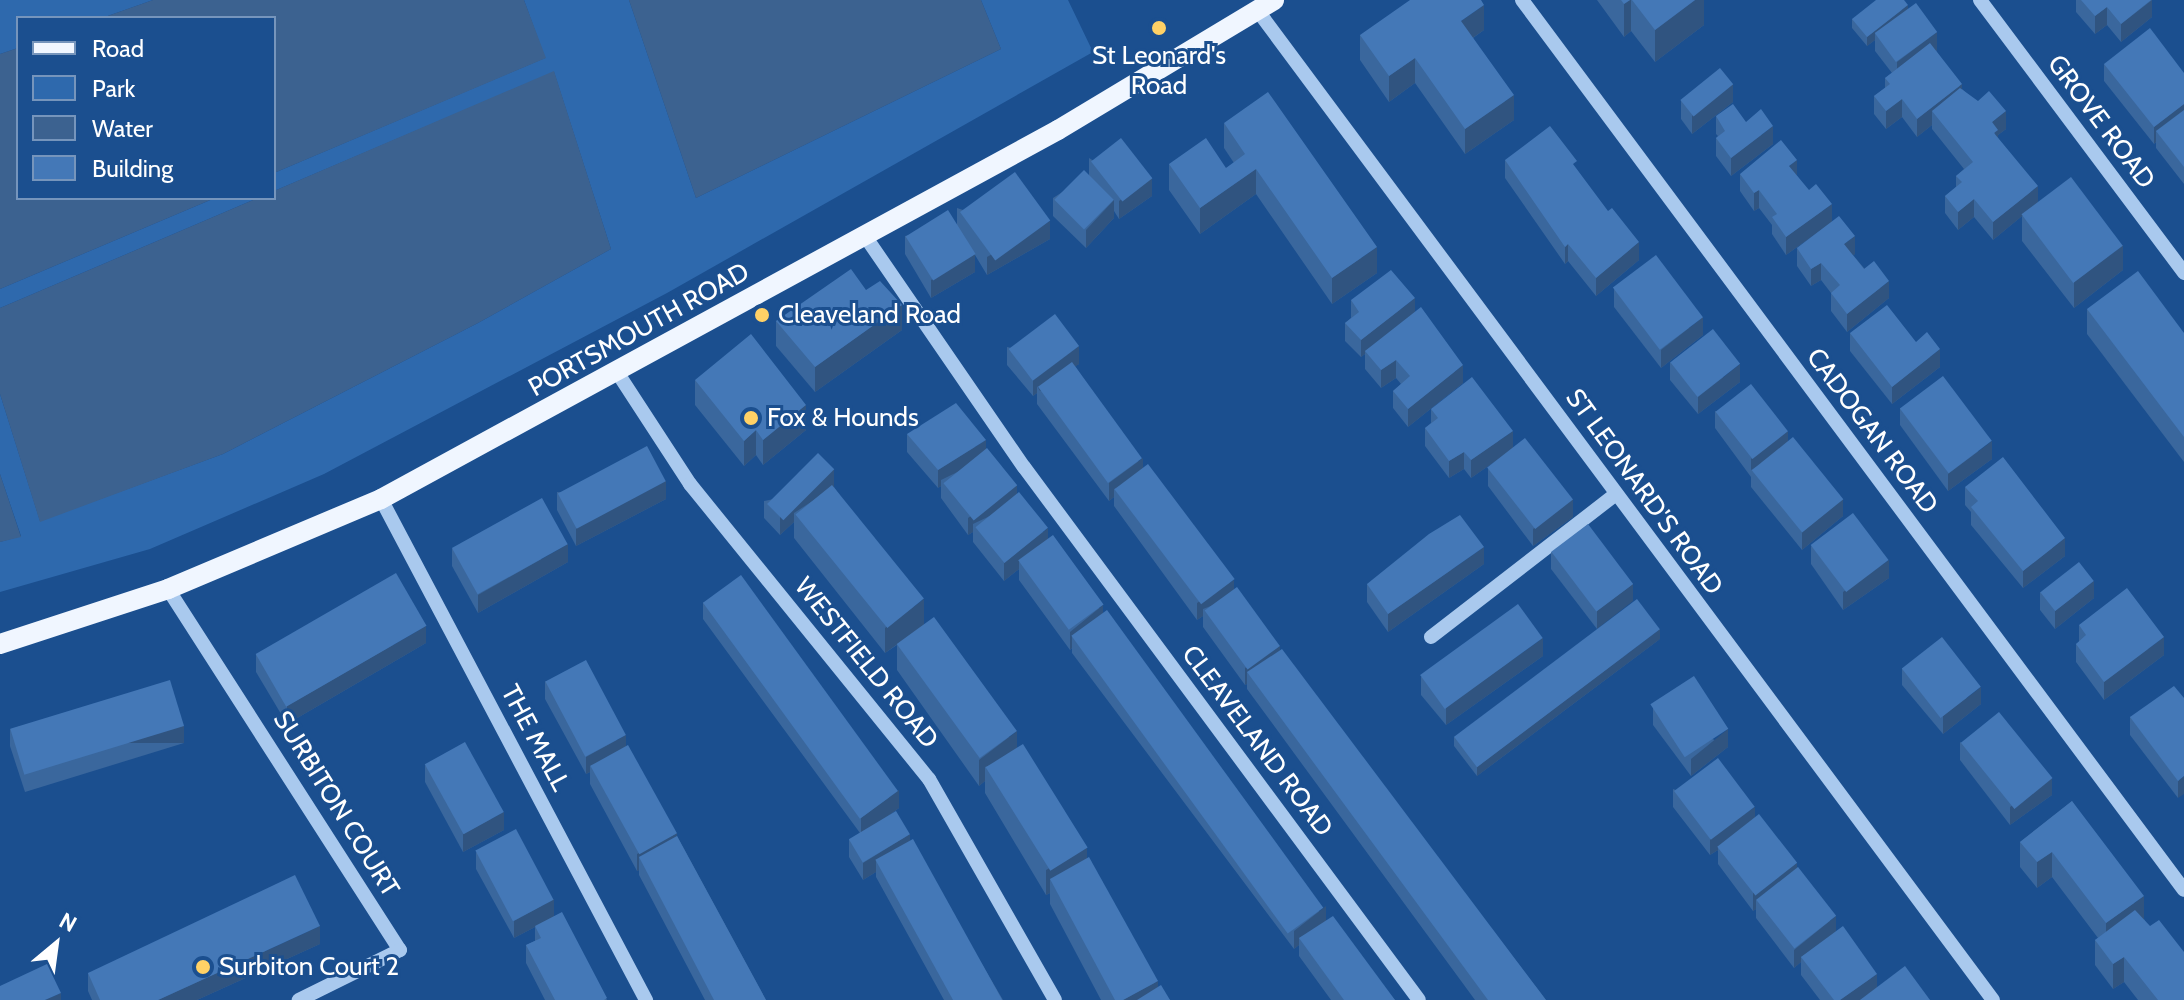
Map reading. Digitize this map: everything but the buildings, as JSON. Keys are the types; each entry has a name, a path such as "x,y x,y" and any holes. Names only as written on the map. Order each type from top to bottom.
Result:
{"main road":[{"name":"PORTSMOUTH ROAD","path":"0,644 168,589 381,499 1058,130 1266,6"}],"street":[{"name":"CADOGAN ROAD","path":"1522,0 2184,890"},
{"name":"GROVE ROAD","path":"1980,0 2184,273"},
{"name":"ST LEONARD'S ROAD","path":"1266,6 1616,494 1993,1000"},
{"name":"CLEAVELAND ROAD","path":"865,236 1024,467 1419,1000"},
{"name":"WESTFIELD ROAD","path":"617,372 690,484 929,779 1055,1000"},
{"path":"1431,637 1616,494"},
{"name":"THE MALL","path":"381,499 646,1000"},
{"name":"SURBITON COURT","path":"168,589 400,950 299,1000"}],"green space":[{"path":"0,0 153,0 108,16 16,16 16,49 0,54"},
{"path":"524,0 629,0 696,198 1001,49 981,0 1068,0 1093,52 667,293 324,474 150,549 0,592 0,542 21,536 0,474 0,394 40,521 223,454 478,323 611,249 554,72 276,190 276,172 545,58"},
{"path":"210,200 253,200 0,308 0,289"}],"water":[{"path":"153,0 524,0 546,58 276,172 276,16 108,16"},
{"path":"629,0 981,0 1001,49 696,198"},
{"path":"16,49 16,200 210,200 0,289 0,54"},
{"path":"554,71 611,249 478,323 223,454 40,522 0,394 0,308 253,200 276,200 276,190"},
{"path":"0,474 21,537 0,542"}],"place":[{"name":"St Leonard's Road","path":"1159,28"},
{"name":"Cleaveland Road","path":"762,315"},
{"name":"Fox & Hounds","path":"751,418"},
{"name":"Surbiton Court 2","path":"203,967"}]}
